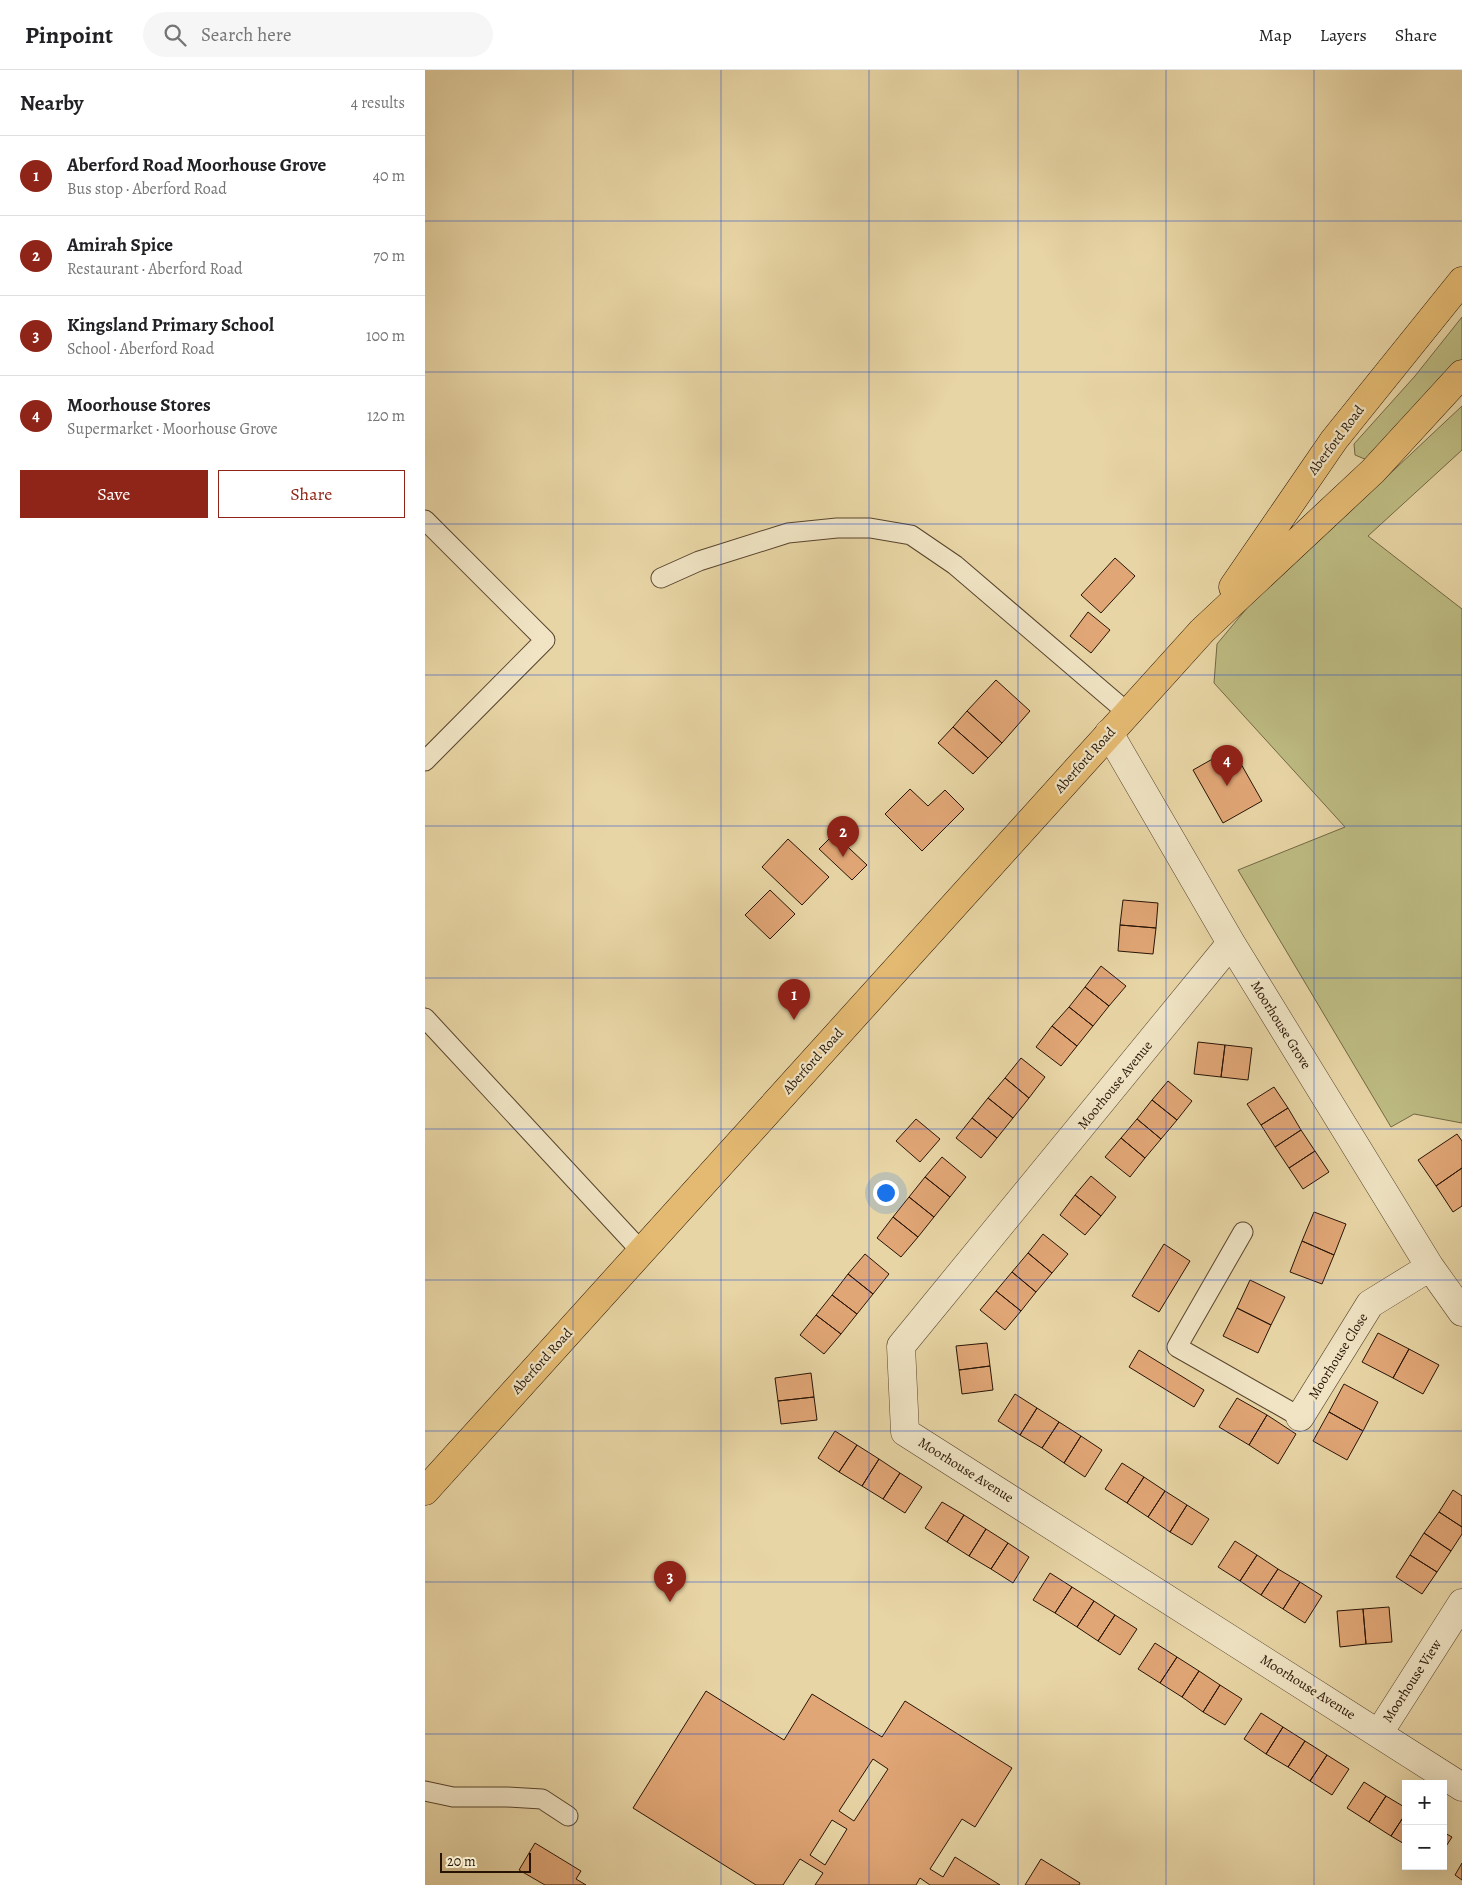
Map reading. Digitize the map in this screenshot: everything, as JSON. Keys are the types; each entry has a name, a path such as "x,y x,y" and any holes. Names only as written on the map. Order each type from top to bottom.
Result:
{"main road":[{"name":"Aberford Road","path":"1203,631 1334,440 1462,281"},
{"name":"Aberford Road","path":"425,1491 1203,631 1373,471 1462,374"}],"street":[{"name":"Moorhouse Grove","path":"1109,733 1231,943 1430,1267 1462,1312"},
{"name":"Moorhouse Avenue","path":"1231,943 901,1346 905,1432 1379,1732 1462,1787"},
{"name":"Moorhouse Close","path":"1300,1417 1370,1304 1430,1267"},
{"name":"Moorhouse View","path":"1379,1732 1462,1604"}],"lane":[{"path":"425,520 545,640 425,761"},
{"path":"661,578 699,562 788,533 837,528 871,528 911,535 955,565 1128,713"},
{"path":"425,1018 642,1252"},
{"path":"1243,1232 1177,1347 1300,1417"},
{"path":"425,1791 453,1798 507,1796 541,1799 568,1816"}],"shaded area":[{"path":"1462,317 1462,360 1367,460 1355,455 1354,444 1415,376"},
{"path":"1462,406 1462,450 1368,536 1462,609 1462,1123 1414,1114 1391,1127 1238,870 1345,827 1214,683 1217,644 1247,608"}],"building":[{"path":"1115,558 1135,576 1101,613 1081,595"},
{"path":"1088,612 1110,630 1091,653 1070,636"},
{"path":"996,680 1030,711 1002,743 967,711"},
{"path":"967,711 1002,743 988,758 953,727"},
{"path":"953,727 988,758 973,774 938,743"},
{"path":"1232,748 1262,801 1223,823 1193,770"},
{"path":"910,789 928,806 945,790 964,809 922,851 885,814"},
{"path":"834,834 867,865 852,880 819,849"},
{"path":"788,839 829,877 802,905 762,867"},
{"path":"770,890 795,914 770,939 745,915"},
{"path":"1123,900 1158,903 1156,928 1120,925"},
{"path":"1120,925 1156,928 1153,954 1118,951"},
{"path":"1101,966 1126,986 1109,1006 1085,987"},
{"path":"1085,987 1109,1006 1093,1026 1069,1007"},
{"path":"1069,1007 1093,1026 1077,1046 1052,1026"},
{"path":"1052,1026 1077,1046 1061,1066 1036,1047"},
{"path":"1198,1042 1225,1045 1221,1077 1194,1074"},
{"path":"1225,1045 1252,1048 1248,1080 1221,1077"},
{"path":"1021,1058 1045,1077 1029,1098 1005,1078"},
{"path":"1005,1078 1029,1098 1013,1118 988,1098"},
{"path":"1168,1081 1192,1101 1177,1120 1152,1100"},
{"path":"1274,1087 1288,1108 1261,1125 1247,1104"},
{"path":"988,1098 1013,1118 997,1138 972,1118"},
{"path":"1152,1100 1177,1120 1161,1139 1137,1119"},
{"path":"1288,1108 1301,1130 1275,1147 1261,1125"},
{"path":"972,1118 997,1138 981,1158 956,1138"},
{"path":"916,1119 940,1139 920,1162 896,1141"},
{"path":"1137,1119 1161,1139 1145,1158 1121,1138"},
{"path":"1301,1130 1315,1151 1289,1168 1275,1147"},
{"path":"1457,1134 1462,1141 1462,1168 1436,1186 1418,1160"},
{"path":"1121,1138 1145,1158 1130,1177 1105,1157"},
{"path":"1315,1151 1329,1172 1303,1189 1289,1168"},
{"path":"942,1157 966,1177 950,1197 925,1177"},
{"path":"1462,1168 1462,1206 1453,1212 1436,1186"},
{"path":"1091,1176 1116,1197 1101,1216 1075,1195"},
{"path":"925,1177 950,1197 934,1217 909,1197"},
{"path":"1075,1195 1101,1216 1085,1235 1060,1215"},
{"path":"909,1197 934,1217 918,1237 893,1217"},
{"path":"1314,1212 1346,1224 1334,1255 1302,1241"},
{"path":"893,1217 918,1237 901,1257 877,1238"},
{"path":"1043,1234 1068,1254 1052,1273 1028,1253"},
{"path":"1302,1241 1334,1255 1322,1284 1290,1272"},
{"path":"1164,1244 1190,1261 1159,1312 1132,1296"},
{"path":"1028,1253 1052,1273 1036,1292 1012,1272"},
{"path":"865,1254 889,1274 873,1294 848,1274"},
{"path":"1012,1272 1036,1292 1021,1311 996,1291"},
{"path":"848,1274 873,1294 857,1314 832,1295"},
{"path":"1250,1280 1285,1297 1271,1325 1237,1308"},
{"path":"996,1291 1021,1311 1005,1330 980,1310"},
{"path":"832,1295 857,1314 841,1334 816,1315"},
{"path":"1237,1308 1271,1325 1258,1353 1223,1336"},
{"path":"816,1315 841,1334 824,1354 800,1335"},
{"path":"1378,1333 1409,1349 1393,1378 1362,1362"},
{"path":"987,1343 990,1366 959,1370 956,1346"},
{"path":"1409,1349 1439,1365 1423,1394 1393,1378"},
{"path":"1139,1350 1204,1390 1194,1407 1129,1367"},
{"path":"990,1366 993,1390 962,1394 959,1370"},
{"path":"811,1373 814,1397 778,1401 775,1378"},
{"path":"1344,1384 1378,1402 1363,1431 1329,1412"},
{"path":"1015,1394 1037,1408 1020,1435 998,1421"},
{"path":"814,1397 817,1420 781,1424 778,1401"},
{"path":"1237,1398 1267,1415 1249,1445 1219,1427"},
{"path":"1037,1408 1059,1422 1042,1448 1020,1435"},
{"path":"1329,1412 1363,1431 1347,1460 1313,1441"},
{"path":"1267,1415 1296,1434 1278,1464 1249,1445"},
{"path":"1059,1422 1081,1436 1064,1463 1042,1448"},
{"path":"835,1431 857,1445 839,1472 818,1458"},
{"path":"1081,1436 1102,1450 1085,1477 1064,1463"},
{"path":"857,1445 879,1459 862,1486 839,1472"},
{"path":"879,1459 900,1473 883,1499 862,1486"},
{"path":"1122,1463 1144,1477 1127,1503 1105,1489"},
{"path":"900,1473 922,1487 905,1513 883,1499"},
{"path":"1144,1477 1165,1491 1148,1517 1127,1503"},
{"path":"1453,1490 1462,1496 1462,1527 1439,1512"},
{"path":"1165,1491 1187,1505 1170,1532 1148,1517"},
{"path":"942,1502 964,1515 947,1542 925,1528"},
{"path":"1187,1505 1209,1519 1192,1545 1170,1532"},
{"path":"1439,1512 1462,1527 1462,1534 1451,1551 1424,1533"},
{"path":"964,1515 986,1529 969,1556 947,1542"},
{"path":"986,1529 1008,1543 991,1569 969,1556"},
{"path":"1424,1533 1451,1551 1437,1572 1410,1555"},
{"path":"1235,1541 1257,1555 1240,1581 1218,1567"},
{"path":"1008,1543 1029,1557 1013,1583 991,1569"},
{"path":"1257,1555 1278,1569 1261,1595 1240,1581"},
{"path":"1410,1555 1437,1572 1422,1594 1396,1577"},
{"path":"1278,1569 1300,1582 1283,1609 1261,1595"},
{"path":"1050,1573 1072,1587 1055,1613 1033,1600"},
{"path":"1300,1582 1322,1596 1305,1623 1283,1609"},
{"path":"1072,1587 1094,1601 1077,1627 1055,1613"},
{"path":"1094,1601 1115,1615 1098,1641 1077,1627"},
{"path":"1389,1607 1392,1642 1366,1644 1363,1609"},
{"path":"1363,1609 1366,1644 1340,1647 1337,1611"},
{"path":"1115,1615 1137,1629 1120,1655 1098,1641"},
{"path":"1155,1643 1177,1657 1160,1683 1138,1669"},
{"path":"1177,1657 1199,1671 1182,1697 1160,1683"},
{"path":"1199,1671 1220,1685 1203,1712 1182,1697"},
{"path":"1220,1685 1242,1699 1225,1725 1203,1712"},
{"path":"706,1691 784,1740 812,1694 882,1737 905,1701 1012,1768 975,1827 962,1819 930,1869 943,1877 955,1857 1000,1885 930,1885 920,1878 916,1885 815,1885 823,1873 800,1859 783,1885 756,1885 633,1808","holes":["873,1759 888,1769 854,1821 839,1811","832,1820 847,1829 825,1865 810,1855"]},
{"path":"1261,1713 1283,1727 1266,1754 1244,1739"},
{"path":"1283,1727 1305,1741 1288,1767 1266,1754"},
{"path":"1305,1741 1327,1755 1310,1781 1288,1767"},
{"path":"1327,1755 1349,1769 1332,1795 1310,1781"},
{"path":"1364,1782 1386,1796 1369,1822 1347,1808"},
{"path":"1386,1796 1402,1806 1402,1819 1391,1836 1369,1822"},
{"path":"1402,1819 1402,1843 1391,1836"},
{"path":"1447,1834 1452,1837 1447,1845"},
{"path":"535,1843 581,1871 576,1879 586,1885 545,1885 519,1870"},
{"path":"1041,1859 1080,1883 1079,1885 1025,1885"},
{"path":"1462,1863 1462,1880 1455,1875"}],"place":[{"name":"Moorhouse Stores","path":"1227,786"},
{"name":"Amirah Spice","path":"843,857"},
{"name":"Aberford Road Moorhouse Grove","path":"794,1020"},
{"name":"Kingsland Primary School","path":"670,1602"}]}
